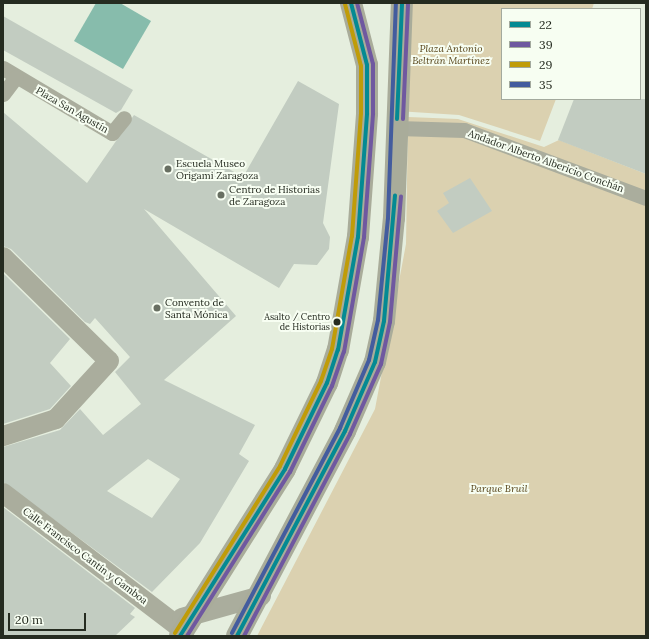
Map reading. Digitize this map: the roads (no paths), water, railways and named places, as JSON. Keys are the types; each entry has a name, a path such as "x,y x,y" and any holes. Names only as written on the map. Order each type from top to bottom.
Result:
{"main road":[{"path":"182,625 284,469 327,383 338,350 358,237 368,113 367,65 351,3"},
{"path":"237,636 261,596 360,400 374,362 389,284 402,3"}],"street":[{"name":"Plaza San Agustín","path":"3,68 112,133 124,118"},
{"path":"3,94 16,77"},
{"name":"Andador Alberto Albericio Conchán","path":"397,128 464,130 646,198"},
{"path":"3,257 110,361 56,419 3,436"},
{"name":"Calle Francisco Cantín y Gamboa","path":"3,493 182,625"},
{"path":"182,625 261,596"}],"water":[{"path":"96,3 120,3 151,21 123,69 74,41"}],"place":[{"name":"Escuela Museo Origami Zaragoza","path":"168,169"},
{"name":"Centro de Historias de Zaragoza","path":"221,195"},
{"name":"Convento de Santa Mónica","path":"157,308"},
{"name":"Asalto / Centro de Historias","path":"337,322"}],"park label":[{"name":"Plaza Antonio Beltrán Martínez","path":"451,54"},
{"name":"Parque Bruil","path":"499,489"}]}
